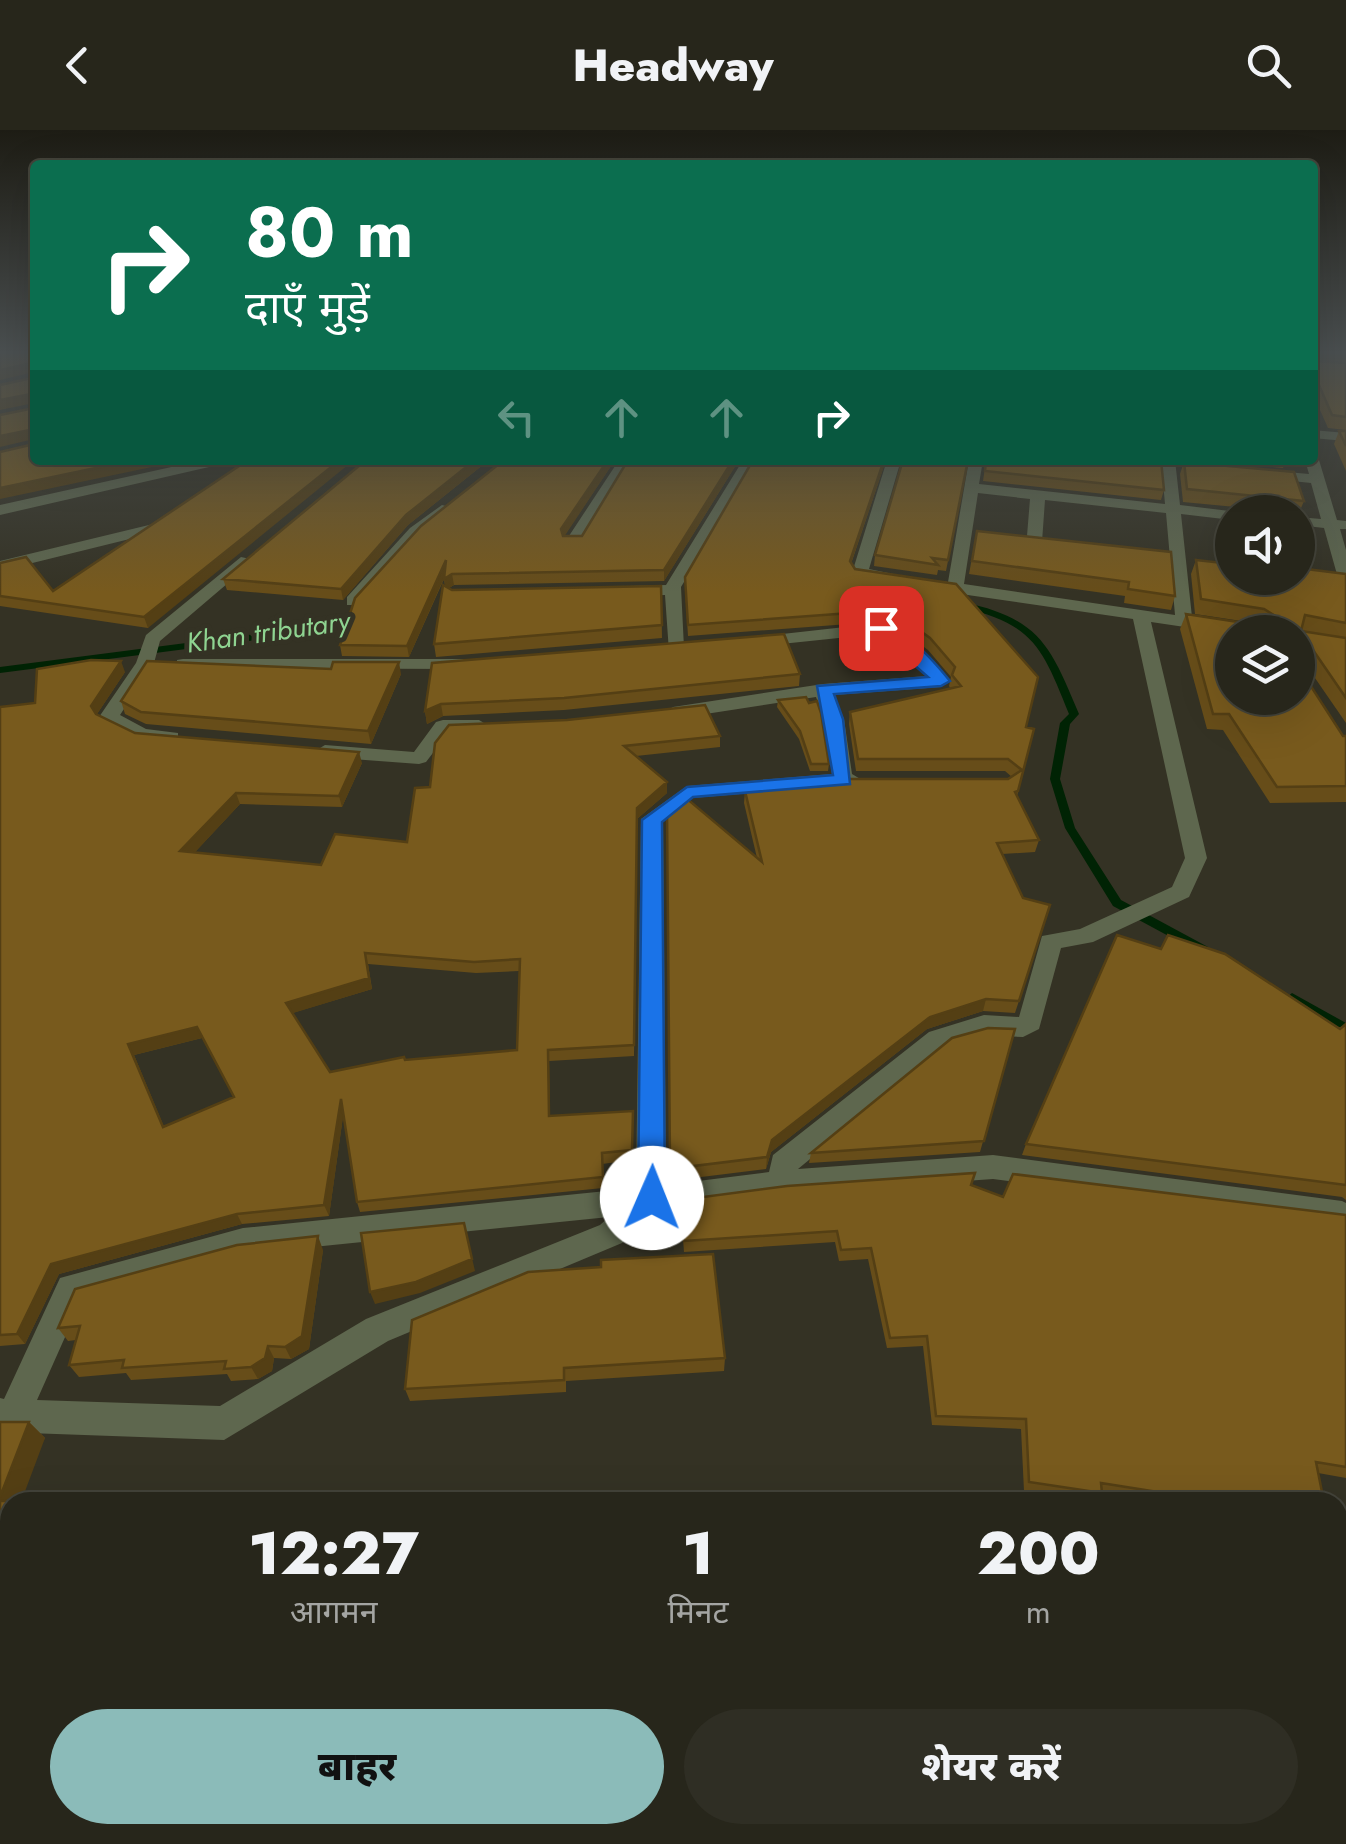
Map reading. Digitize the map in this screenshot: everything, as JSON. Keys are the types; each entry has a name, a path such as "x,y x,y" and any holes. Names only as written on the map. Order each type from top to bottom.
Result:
{"street":[{"path":"1318,435 1346,437"},
{"path":"0,510 200,465"},
{"path":"573,542 623,465"},
{"path":"675,648 672,590 747,465"},
{"path":"892,465 860,572 1215,626"},
{"path":"954,588 975,465"},
{"path":"1169,465 1173,509 1187,565 1184,622"},
{"path":"1178,465 1188,467"},
{"path":"1314,465 1338,525 1341,579"},
{"path":"1243,472 1318,479"},
{"path":"971,488 1215,513"},
{"path":"964,534 1034,542 1038,495"},
{"path":"353,601 415,532 461,497"},
{"path":"105,561 168,518"},
{"path":"0,566 152,529"},
{"path":"200,740 142,734 109,717 147,656 268,544"},
{"path":"613,591 672,590"},
{"path":"785,1182 783,1163 938,1039 984,1025 1023,1027 1030,1022 1050,942 1085,936 1181,892 1196,858 1141,616"},
{"path":"644,716 824,690 941,681 919,656 881,628 731,644"},
{"path":"147,656 484,663"},
{"path":"824,690 834,719 843,780"},
{"path":"310,750 419,758 443,726 507,726"},
{"path":"876,780 720,786 687,792 652,820 652,1198 611,1234 377,1330 224,1423 7,1414 71,1288 243,1240 652,1198 785,1182 993,1167 1342,1214"}],"building":[{"path":"30,445 30,465 110,465 0,488 0,452"},
{"path":"241,465 334,465 144,617 0,596 0,563 26,557 53,591"},
{"path":"360,465 469,465 406,515 341,589 223,579"},
{"path":"498,465 605,465 561,529 563,536 582,536 625,465 730,465 664,570 452,574 444,579 446,560 407,646 340,645 355,598 421,526"},
{"path":"750,465 882,465 850,561 855,569 956,584 1038,677 1026,727 1034,729 1018,791 1015,792 1039,840 997,843 1023,898 1050,905 1019,1001 986,999 930,1017 772,1140 767,1157 677,1168 677,1163 670,1164 667,811 685,797 762,862 745,791 820,786 818,779 1008,779 1022,770 1008,759 858,759 850,712 961,686 952,675 955,667 930,638 891,610 688,625 685,577"},
{"path":"902,465 967,465 948,560 932,558 938,565 875,555"},
{"path":"986,465 1162,465 1164,490 985,471"},
{"path":"1184,465 1294,472 1302,495 1187,489"},
{"path":"977,531 1171,552 1175,596 1128,589 1129,582 972,561"},
{"path":"1196,560 1215,562 1215,595 1315,595 1315,570 1346,574 1346,623 1315,615 1274,615 1264,609 1201,599"},
{"path":"443,585 452,590 661,586 662,625 434,644"},
{"path":"1186,614 1215,618 1215,714 1213,714"},
{"path":"1315,633 1346,638 1346,698 1315,653"},
{"path":"784,634 800,674 564,698 441,704 425,711 432,663"},
{"path":"91,660 121,661 91,706 96,714 135,733 359,752 339,796 236,793 180,851 321,865 335,834 407,842 415,788 430,787 435,743 449,725 567,720 705,705 720,736 624,746 667,782 637,808 634,1045 548,1050 549,1116 633,1111 632,1150 602,1153 603,1177 357,1202 341,1099 324,1205 237,1214 51,1264 17,1334 0,1335 0,707 35,703 37,669","holes":["365,953 474,962 520,959 517,1050 405,1060 404,1057 330,1072 286,1003 369,978","197,1027 234,1097 163,1127 128,1044"]},
{"path":"147,661 331,669 333,662 399,662 368,731 141,712 121,701"},
{"path":"1315,693 1346,736 1346,786 1277,787 1230,715 1315,715"},
{"path":"806,697 809,703 817,701 829,764 811,764 800,731 778,700"},
{"path":"1117,935 1161,949 1168,935 1225,954 1340,1029 1346,1024 1346,1185 1026,1144"},
{"path":"988,1028 1015,1029 984,1141 811,1153 952,1038"},
{"path":"975,1173 971,1185 1003,1197 1013,1174 1346,1215 1346,1467 1316,1462 1322,1492 1158,1492 1101,1483 1102,1492 1095,1492 1029,1482 1026,1419 936,1416 927,1336 890,1338 871,1248 841,1250 837,1231 684,1241 680,1200 787,1186"},
{"path":"464,1223 472,1259 416,1282 370,1292 361,1233"},
{"path":"318,1236 302,1336 285,1347 268,1346 265,1358 251,1367 224,1369 226,1361 122,1368 124,1360 69,1365 80,1326 58,1328 75,1289 237,1245"},
{"path":"713,1254 725,1358 564,1368 564,1380 405,1389 412,1320 528,1272 601,1267 601,1260"},
{"path":"0,1422 29,1422 2,1492"}],"waterway":[{"name":"Khan tributary","path":"963,605 988,610 1024,628 1057,673 1074,714 1065,723 1055,779 1070,828 1117,903 1204,950"},
{"name":"Khan tributary","path":"0,670 294,632 361,619"},
{"name":"Khan tributary","path":"1292,998 1346,1029"}],"route":[{"path":"652,1198 652,820 687,792 790,780 843,780 834,719 824,690 941,681 919,656 881,628"}]}
